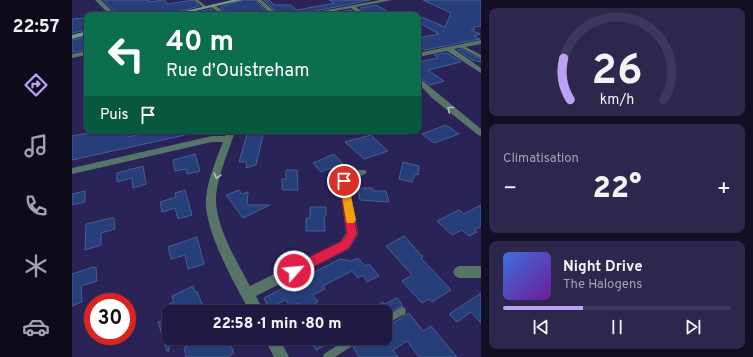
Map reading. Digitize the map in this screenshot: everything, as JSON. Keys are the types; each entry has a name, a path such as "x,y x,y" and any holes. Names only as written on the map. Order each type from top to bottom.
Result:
{"main road":[{"path":"183,12 239,0"},
{"path":"72,37 84,34"}],"street":[{"path":"98,0 110,12"},
{"path":"259,0 272,12"},
{"path":"322,12 389,0"},
{"path":"213,6 219,12"},
{"path":"352,7 360,12"},
{"path":"421,55 481,42"},
{"path":"449,49 481,71"},
{"path":"421,51 426,54"},
{"path":"72,56 84,54"},
{"path":"421,82 435,96 481,133"},
{"path":"72,171 230,135 211,199 212,213 218,232 254,305"},
{"path":"248,294 346,245 352,234 344,181 362,172"},
{"path":"460,272 481,272"},
{"path":"275,345 282,357"}],"lane":[{"path":"196,0 205,7"},
{"path":"461,46 481,57"},
{"path":"392,317 402,311"},
{"path":"327,357 346,345"}],"building":[{"path":"103,0 149,0 149,2 164,0 168,4 193,0 199,6 178,12 115,12"},
{"path":"243,0 255,0 267,12 226,12 220,7"},
{"path":"264,0 269,0 274,5 291,5 297,10 335,3 329,0 370,0 311,12 276,12"},
{"path":"423,0 481,0 481,26 473,27 475,29 471,30 480,34 474,36 480,39 425,50 421,47 421,37 439,34 421,24 421,17 445,27 451,13"},
{"path":"376,5 389,12 365,12 360,8"},
{"path":"211,9 215,12 198,12"},
{"path":"351,10 354,12 339,12"},
{"path":"84,18 84,31 72,33 72,19"},
{"path":"84,38 84,50 72,52 72,40"},
{"path":"461,49 481,59 481,62 472,60 458,50"},
{"path":"447,53 461,62 428,70 444,81 430,85 421,78 421,61 438,58 434,55"},
{"path":"446,125 459,134 434,143 422,134"},
{"path":"84,134 128,134 128,137 142,134 185,134 72,160 72,136"},
{"path":"247,134 264,134 256,165 246,168 247,162 239,162"},
{"path":"371,135 388,151 364,159 345,142"},
{"path":"195,154 200,171 187,174 186,169 175,171 173,160"},
{"path":"334,154 343,164 321,172 313,163"},
{"path":"403,162 419,166 418,175 415,174 412,182 399,179"},
{"path":"143,166 146,184 133,188 132,178 117,182 117,173"},
{"path":"286,170 297,170 298,190 282,190 282,179 286,179"},
{"path":"358,188 372,188 373,191 386,191 389,202 360,200"},
{"path":"185,190 192,215 178,219 175,208 162,212 160,202 176,197 175,193"},
{"path":"239,190 242,194 248,192 247,205 270,205 243,218 226,195"},
{"path":"85,191 85,202 72,205 72,194"},
{"path":"481,205 481,226 474,230 477,232 469,236 462,230 452,235 437,221 459,210 464,214"},
{"path":"310,207 326,207 326,216 324,216 325,231 306,231 306,218 310,218"},
{"path":"114,218 115,229 101,233 101,245 85,250 86,224"},
{"path":"404,236 423,257 421,258 451,290 432,302 429,299 422,303 402,281 412,275 386,246"},
{"path":"197,237 204,264 188,269 185,255 171,259 168,247"},
{"path":"358,258 365,266 369,264 379,276 367,282 363,275 358,278 352,271 323,286 325,289 313,295 318,302 313,305 299,305 298,303 289,305 286,300 275,305 268,305 264,298 340,259 351,261"},
{"path":"96,267 97,281 81,286 82,302 72,306 72,274"},
{"path":"193,286 195,292 197,291 202,305 169,305 174,302 172,296"},
{"path":"481,293 481,323 471,312 457,322 449,314"},
{"path":"397,298 403,306 392,311 392,305 378,305 383,302 385,304"},
{"path":"409,313 423,331 431,326 457,357 419,357 407,341 393,350 398,357 359,357 353,347 356,345 392,345 392,324"},
{"path":"162,320 162,335 158,322"},
{"path":"165,345 169,345 169,351 167,351"},
{"path":"189,345 231,345 234,353 228,357 186,357 184,348"},
{"path":"313,345 325,345 316,350"}],"slow traffic":[{"path":"346,196 351,220"}],"route":[{"path":"294,271 346,245 352,234 344,181"}]}
